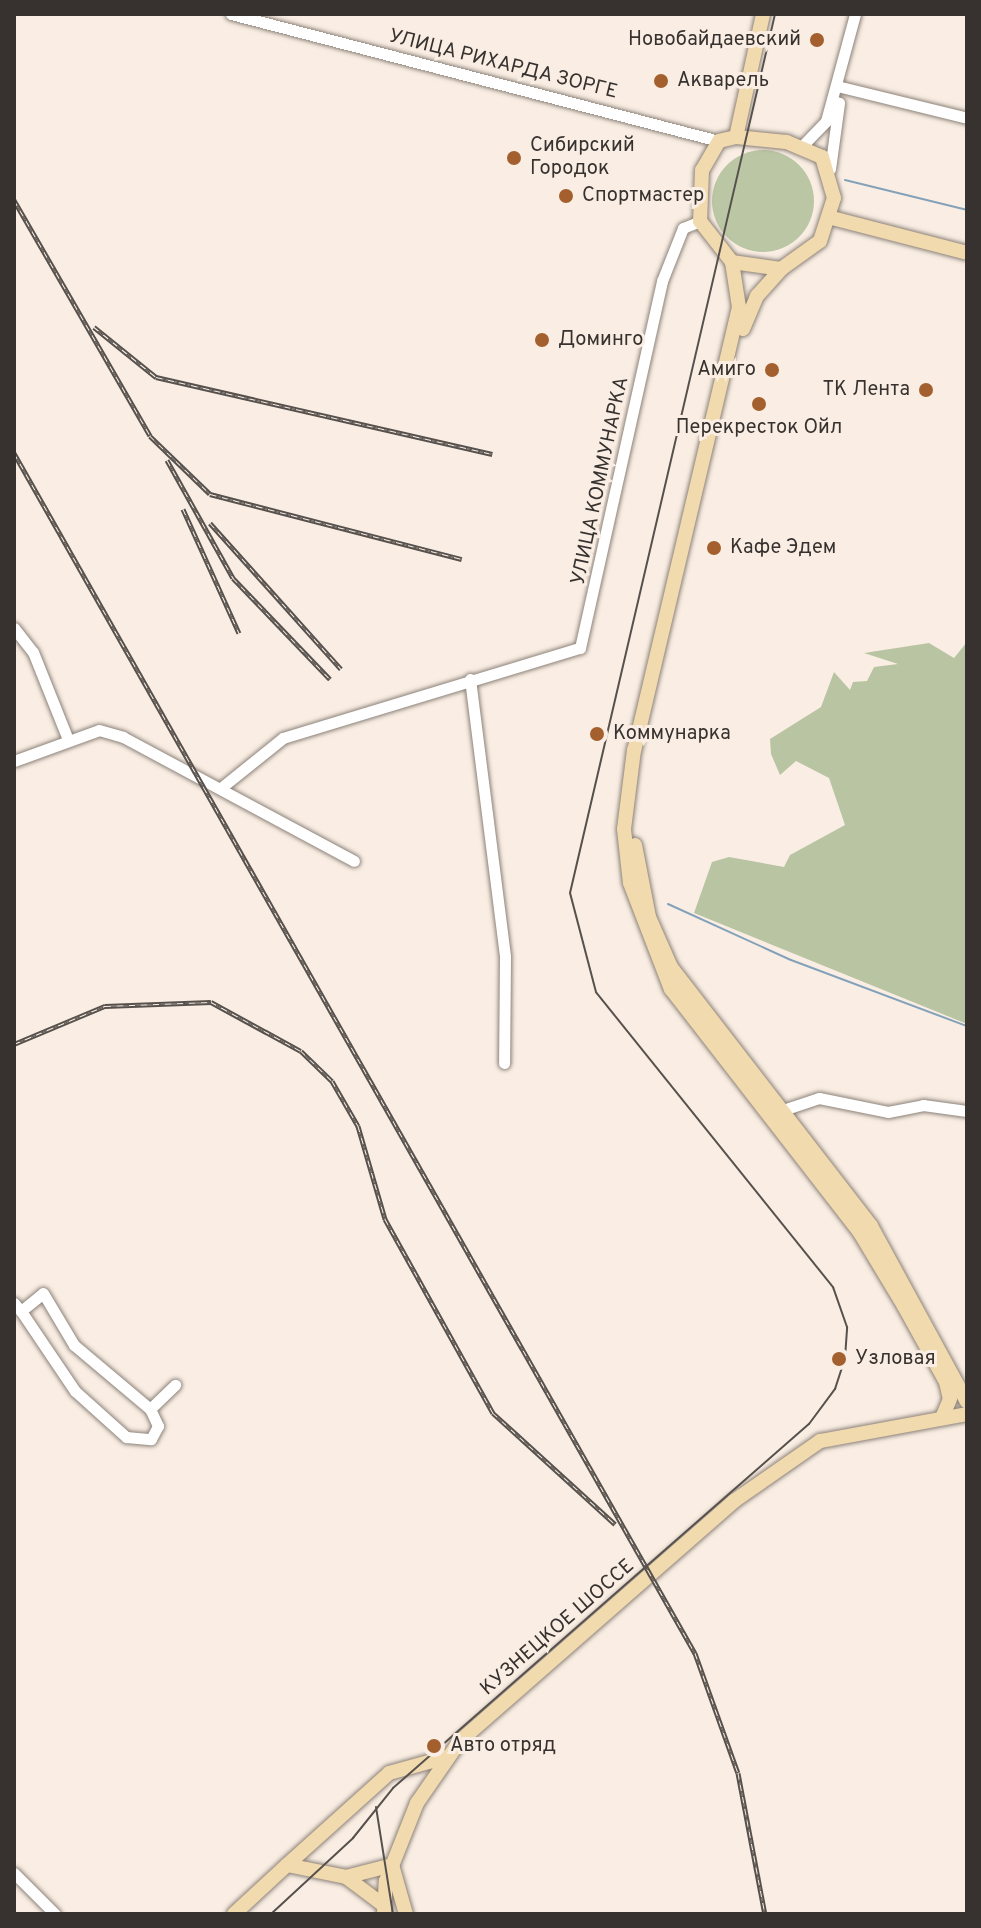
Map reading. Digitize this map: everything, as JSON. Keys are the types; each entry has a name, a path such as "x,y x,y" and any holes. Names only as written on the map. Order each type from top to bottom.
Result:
{"main road":[{"path":"736,137 763,14"},
{"path":"942,1418 950,1399 946,1382 898,1295 847,1216 671,989 630,883 624,829 630,775 736,326 732,262 700,221 702,170 719,141 736,137 802,146 822,157 831,179 832,218 820,241 781,269 757,296 743,328 649,718 634,827 645,902 671,967 881,1241 967,1402"},
{"path":"832,218 967,253"},
{"path":"732,262 781,269"},
{"name":"КУЗНЕЦКОЕ ШОССЕ","path":"383,1909 392,1865 417,1803 448,1757 772,1469 831,1437 967,1414"},
{"path":"234,1914 389,1773 448,1757"},
{"path":"287,1865 346,1877 392,1865 406,1914"},
{"path":"346,1877 383,1909"}],"street":[{"name":"УЛИЦА РИХАРДА ЗОРГЕ","path":"231,14 719,141"},
{"path":"802,146 826,121 855,14"},
{"path":"837,86 967,118"},
{"path":"831,179 837,86"},
{"name":"УЛИЦА КОММУНАРКА","path":"222,787 283,738 470,679 568,654 588,637 662,281 683,228 700,221"},
{"path":"14,628 33,652 67,737"},
{"path":"470,679 505,957 504,1063"},
{"path":"14,761 67,737 99,730 136,740 197,777 222,787 354,861"},
{"path":"780,1111 819,1098 888,1112 923,1105 967,1111"},
{"path":"43,1293 72,1341 150,1409 158,1426 151,1439 135,1442 75,1391 46,1341 18,1307 43,1293"},
{"path":"46,1341 72,1341"},
{"path":"150,1409 175,1385"},
{"path":"14,1873 55,1914"}],"green space":[{"path":"763,150 782,154 799,165 810,182 814,201 810,220 799,237 782,248 763,252 744,248 727,237 716,220 712,201 716,182 727,165 744,154"},
{"path":"967,642 967,1024 694,913 712,862 729,857 784,867 790,855 845,825 829,778 796,761 780,775 771,754 770,739 821,707 834,672 850,690 853,682 867,681 874,667 898,664 864,653 929,643 954,658"}],"waterway":[{"path":"845,180 967,210"},
{"path":"668,904 791,960 967,1026"}],"tram line":[{"path":"271,1914 353,1838 393,1788 809,1424 835,1389 845,1358 847,1327 833,1287 596,992 570,893 775,14"},
{"path":"376,1807 393,1914"}],"railway":[{"path":"14,200 150,436 210,494 462,559"},
{"path":"94,327 156,377 492,454"},
{"path":"14,453 695,1653 738,1773 765,1914"},
{"path":"167,460 233,578 330,679"},
{"path":"183,509 239,633"},
{"path":"210,523 341,669"},
{"path":"14,1044 105,1006 211,1002 301,1051 332,1081 358,1126 385,1219 493,1413 615,1524"}],"place":[{"name":"Новобайдаевский","path":"817,40"},
{"name":"Акварель","path":"661,81"},
{"name":"Сибирский Городок","path":"514,158"},
{"name":"Спортмастер","path":"566,196"},
{"name":"Доминго","path":"542,340"},
{"name":"Амиго","path":"772,370"},
{"name":"ТК Лента","path":"926,390"},
{"name":"Перекресток Ойл","path":"759,404"},
{"name":"Кафе Эдем","path":"714,548"},
{"name":"Коммунарка","path":"597,734"},
{"name":"Узловая","path":"839,1359"},
{"name":"Авто отряд","path":"434,1746"}]}
